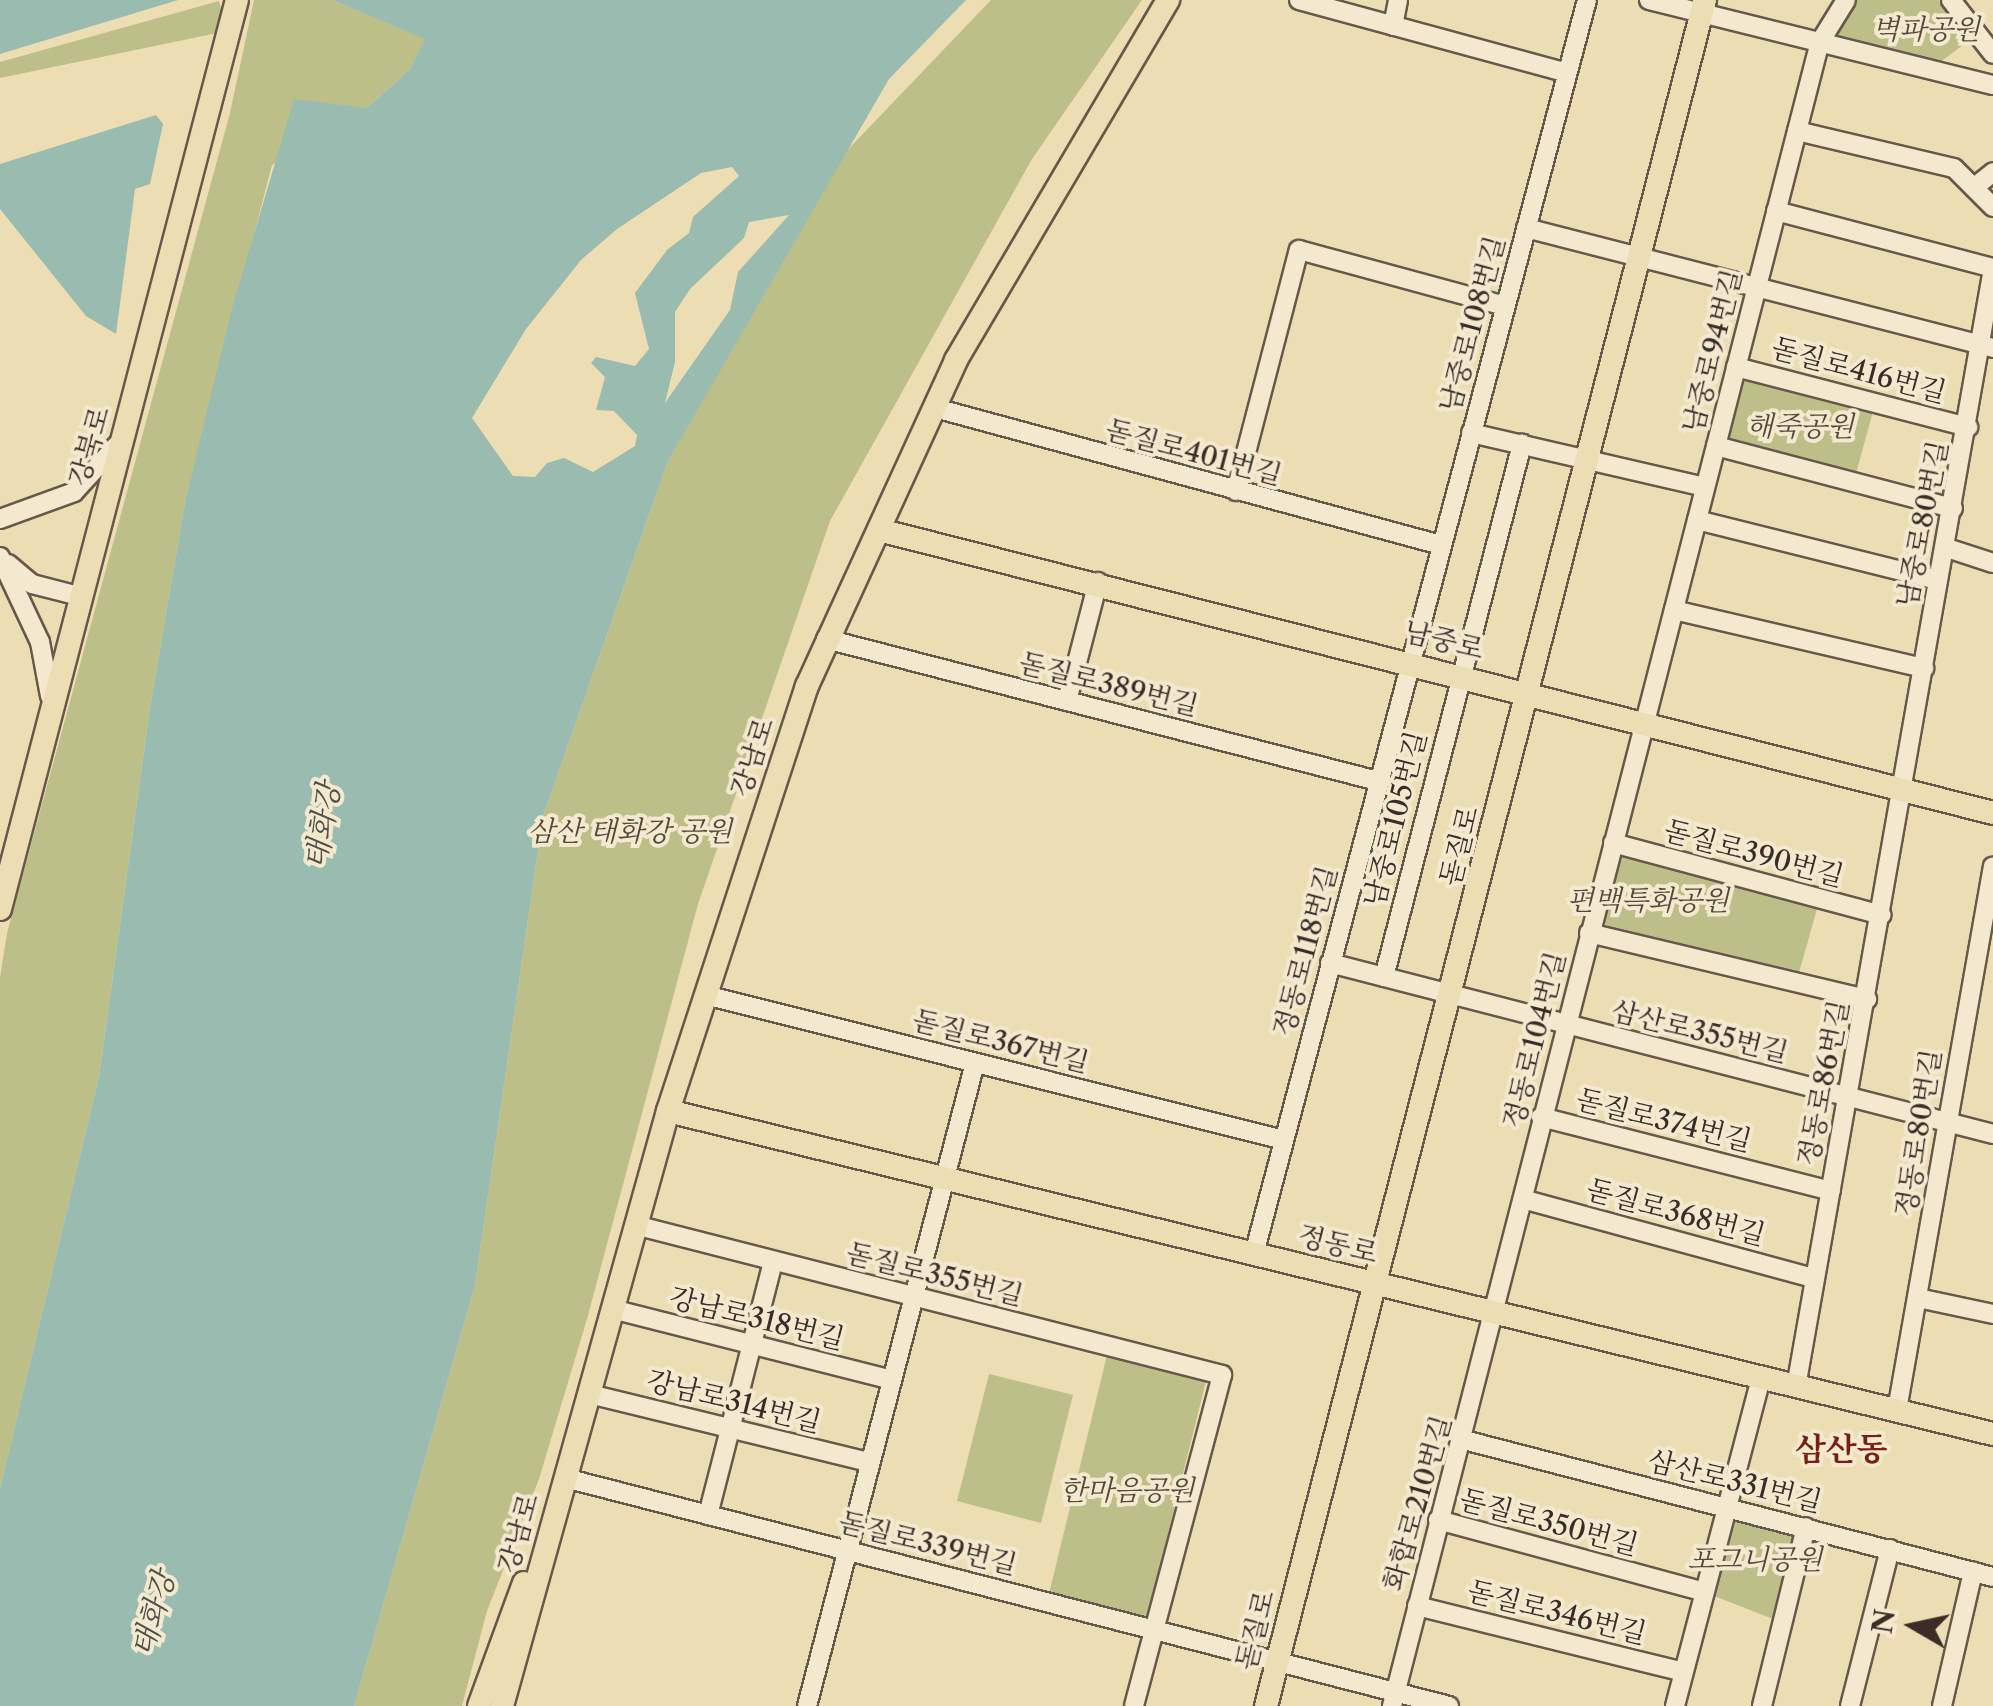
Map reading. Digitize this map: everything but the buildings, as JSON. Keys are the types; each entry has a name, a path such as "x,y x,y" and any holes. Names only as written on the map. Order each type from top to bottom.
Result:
{"main road":[{"name":"강남로","path":"502,1706 668,1111 826,638 980,316 1165,0"},
{"name":"돋질로","path":"1266,1706 1530,692 1637,253 1703,6"},
{"name":"강북로","path":"0,910 78,596 236,11"},
{"name":"남중로","path":"879,530 1098,582 1993,813"},
{"name":"정동로","path":"668,1111 1993,1434"},
{"path":"479,1706 489,1669 546,1542"},
{"path":"518,1706 526,1678 546,1542"}],"street":[{"path":"1298,0 1568,73"},
{"path":"1394,26 1398,0"},
{"name":"남중로108번길","path":"1409,662 1587,0"},
{"path":"1650,0 1703,6 1820,42 1993,84"},
{"name":"남중로94번길","path":"1644,723 1820,42 1846,0"},
{"path":"1951,0 1993,54"},
{"path":"1797,131 1954,168 1993,207"},
{"path":"1976,186 1993,172"},
{"path":"1776,211 1993,269"},
{"path":"1526,228 1637,253 1987,346"},
{"path":"1236,491 1299,250 1505,306"},
{"name":"남중로80번길","path":"1902,789 1938,580 1987,346 1993,269"},
{"name":"돋질로416번길","path":"1736,366 1968,427"},
{"name":"돋질로401번길","path":"935,408 1440,545"},
{"path":"1471,433 1705,486"},
{"path":"0,519 74,492 124,435"},
{"name":"남중로105번길","path":"1384,977 1522,444"},
{"path":"1716,446 1953,508"},
{"path":"1696,520 1938,580"},
{"path":"1947,548 1993,563"},
{"path":"0,556 32,584 78,596"},
{"path":"0,556 40,642 49,712"},
{"path":"1067,701 1098,582"},
{"path":"1674,610 1924,668"},
{"name":"돋질로389번길","path":"826,638 1378,781"},
{"name":"정동로118번길","path":"1254,1254 1409,662"},
{"name":"정동로104번길","path":"1496,1314 1526,1200 1541,1116 1644,723"},
{"name":"정동로86번길","path":"1796,1387 1902,789"},
{"name":"돋질로390번길","path":"1613,843 1880,915"},
{"name":"정동로80번길","path":"1897,1410 1947,1125 1986,944 1993,866"},
{"path":"1590,932 1867,999"},
{"name":"삼산로355번길","path":"1330,963 1993,1134"},
{"name":"돋질로367번길","path":"704,996 1284,1140"},
{"path":"806,1706 888,1379 975,1063"},
{"name":"돋질로374번길","path":"1541,1116 1831,1191"},
{"name":"돋질로368번길","path":"1526,1200 1813,1278"},
{"name":"돋질로355번길","path":"635,1225 1222,1375 1153,1630"},
{"path":"708,1515 773,1261"},
{"path":"1918,1298 1993,1314"},
{"name":"강남로318번길","path":"612,1310 888,1379"},
{"name":"화합로210번길","path":"1394,1699 1438,1520 1464,1440 1496,1314"},
{"path":"1676,1706 1723,1508 1761,1379"},
{"name":"강남로314번길","path":"589,1394 867,1462"},
{"name":"삼산로331번길","path":"1464,1440 1993,1578"},
{"name":"돋질로339번길","path":"566,1478 1277,1662 1394,1699 1449,1706"},
{"name":"돋질로350번길","path":"1438,1520 1704,1592"},
{"path":"1762,1706 1806,1527"},
{"path":"1850,1706 1890,1550"},
{"path":"1942,1706 1974,1572"},
{"name":"돋질로346번길","path":"1417,1606 1684,1672"},
{"path":"1134,1706 1153,1630"}],"green space":[{"path":"254,0 332,0 426,39 410,69 367,108 272,165 186,497 150,708 99,1077 0,1488 0,978 7,933 230,113"},
{"name":"삼산 태화강 공원","path":"991,0 1142,0 1032,159 830,521 698,904 587,1319 539,1479 487,1611 462,1706 354,1706 475,1285 543,816 668,461 836,162"},
{"name":"벽파공원","path":"1857,0 1939,0 1971,39 1939,63 1839,36 1834,26"},
{"path":"219,1 227,31 0,78 0,62"},
{"name":"해죽공원","path":"1745,374 1874,408 1855,477 1727,443"},
{"name":"편백특화공원","path":"1625,853 1817,909 1798,976 1607,927 1603,919 1618,857"},
{"name":"한마음공원","path":"1107,1355 1206,1381 1146,1622 1048,1598"},
{"path":"989,1374 1073,1395 1041,1523 957,1501"},
{"name":"포그니공원","path":"1723,1507 1806,1527 1783,1623 1704,1592"}],"water":[{"path":"0,0 178,0 0,54"},
{"name":"태화강","path":"332,0 966,0 889,79 668,461 543,816 475,1285 354,1706 0,1706 0,1488 99,1077 150,708 186,497 233,305 294,99 367,108 410,69 425,39","holes":["732,167 739,176 693,217 689,233 667,250 635,293 649,349 635,366 596,357 591,363 605,377 596,410 614,411 637,435 635,446 593,472 564,458 547,463 535,477 513,476 472,418 526,329 581,260 617,229 701,173","789,215 738,272 730,310 665,403 675,362 675,312 690,289 744,238 749,222"]},
{"path":"156,115 163,124 150,184 135,189 116,334 86,316 0,209 0,164"}],"district":[{"name":"삼산동","path":"1841,1449"}]}
